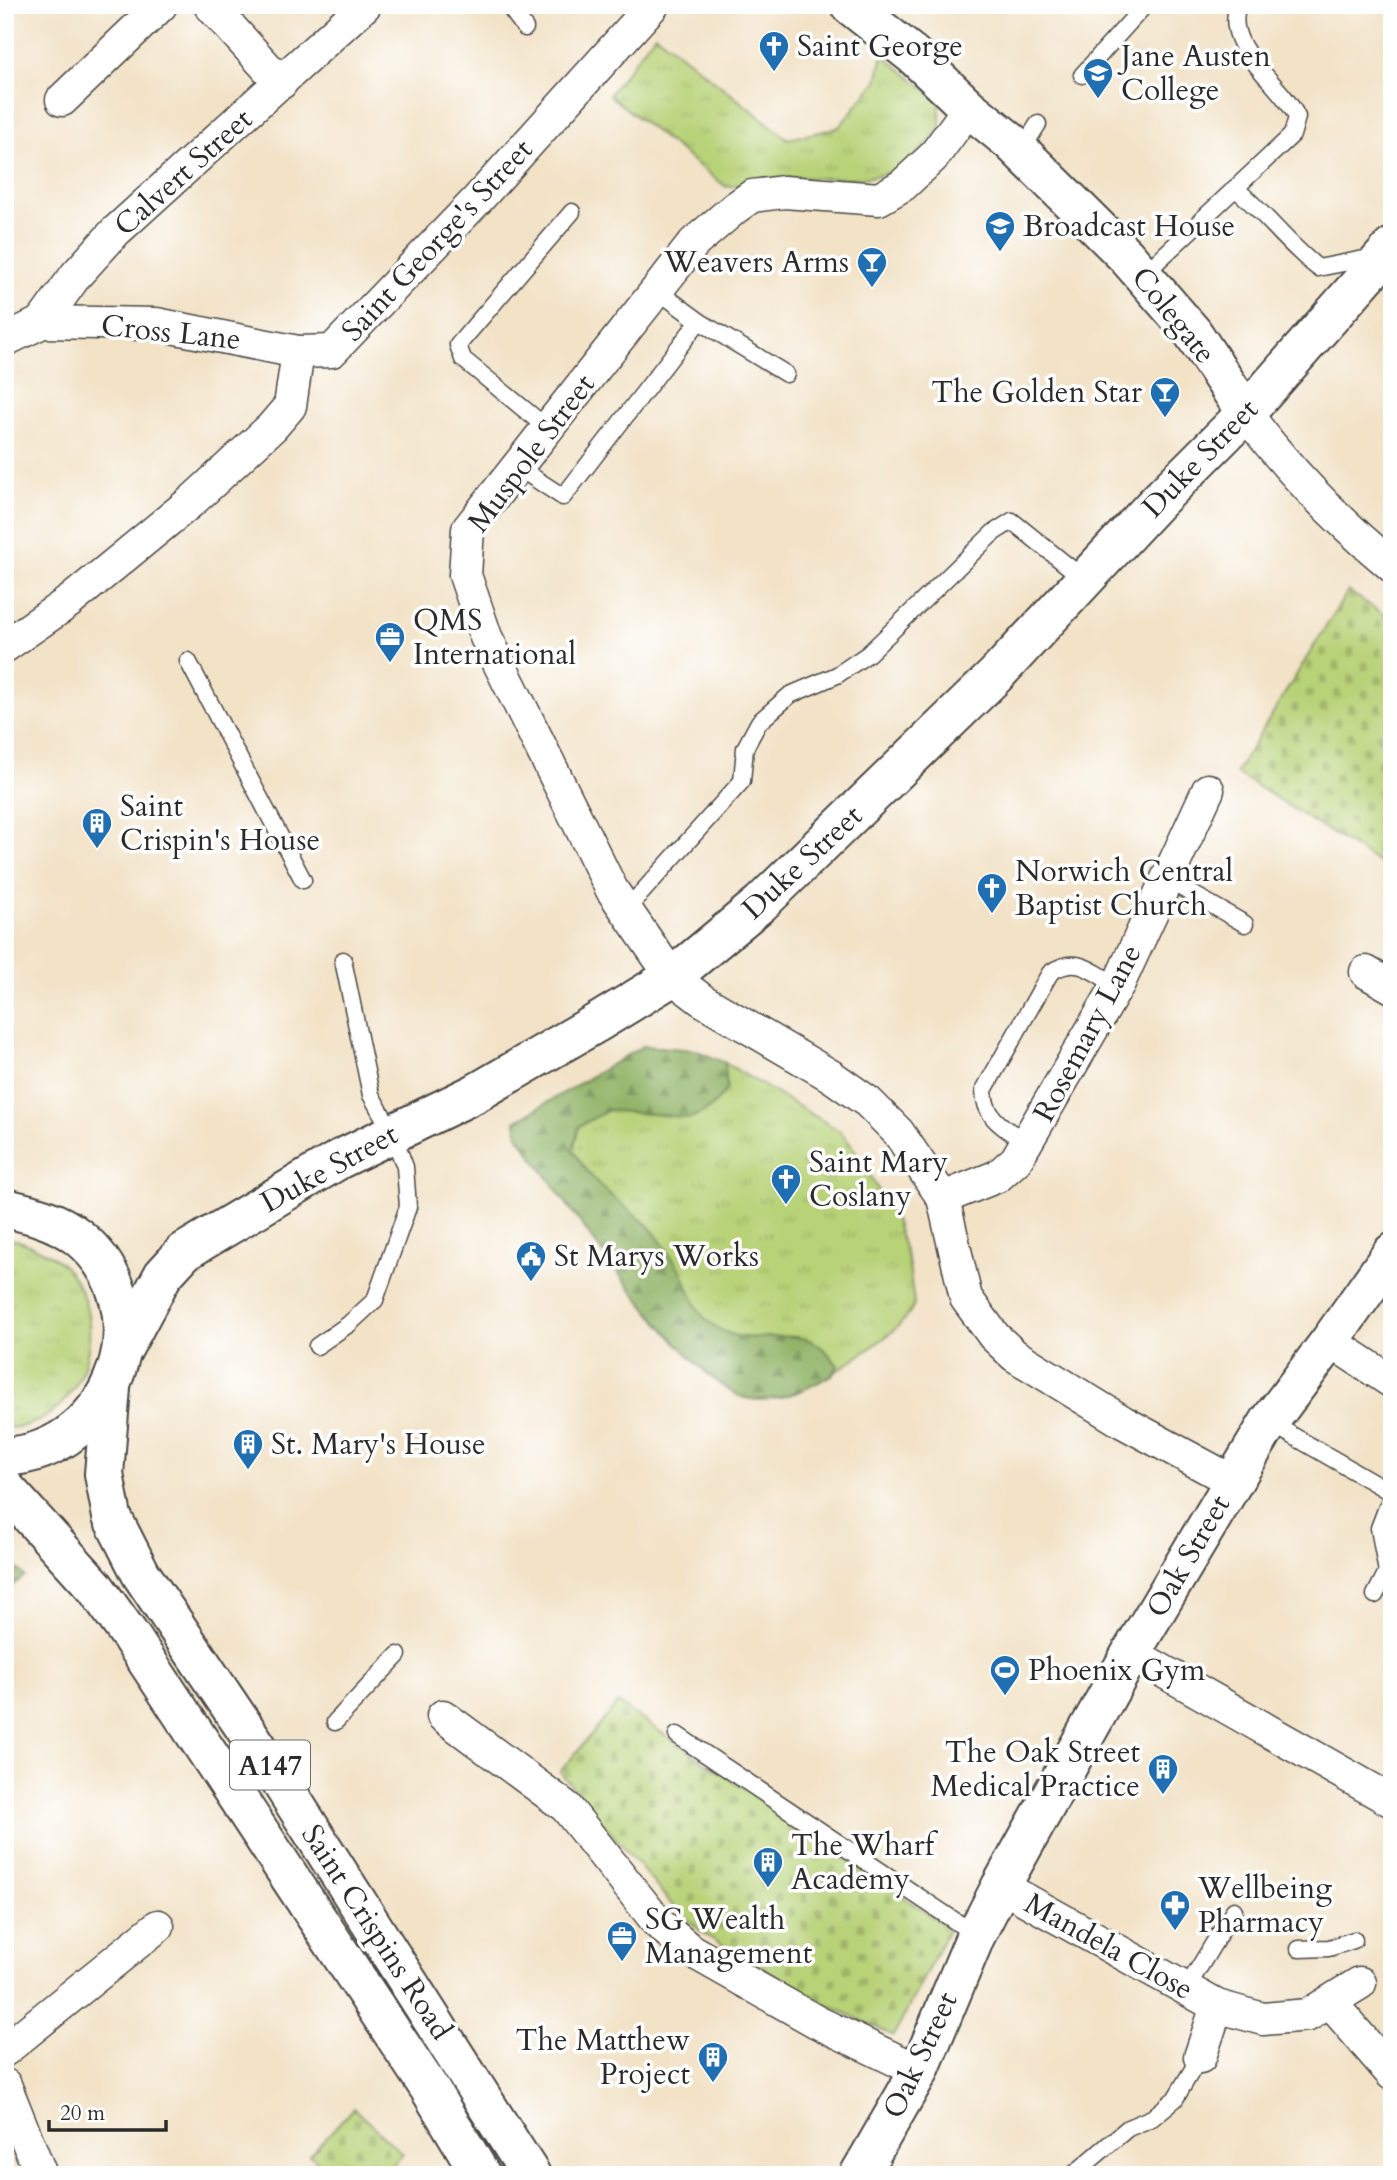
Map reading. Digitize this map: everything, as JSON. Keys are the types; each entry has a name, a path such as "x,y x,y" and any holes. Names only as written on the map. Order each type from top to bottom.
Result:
{"street":[{"path":"62,100 161,5"},
{"path":"210,5 281,83"},
{"name":"Calvert Street","path":"5,340 42,322 76,275 116,233 365,5"},
{"name":"Saint George's Street","path":"298,352 332,351 356,328 653,5"},
{"name":"Colegate","path":"850,5 913,55 969,108 1030,137 1193,333 1245,413 1287,467 1342,525 1389,558"},
{"name":"Muspole Street","path":"943,1198 898,1132 868,1102 831,1076 702,1000 672,977 611,890 564,799 498,663 465,575 468,529 694,243 752,196 783,192 879,199 903,185 933,157 969,108"},
{"name":"Duke Street","path":"122,1351 163,1275 184,1252 340,1158 476,1093 672,977 761,903 995,676 1084,579 1245,413 1389,250"},
{"name":"Cross Lane","path":"42,322 156,324 298,352"},
{"path":"5,646 69,601 183,509 272,426 290,406 298,352"},
{"name":"Rosemary Lane","path":"943,1198 998,1176 1016,1160 1117,986 1208,790"},
{"path":"943,1198 965,1298 994,1336 1014,1355 1123,1422 1232,1481"},
{"name":"Saint Crispins Road","path":"5,1208 44,1216 79,1238 106,1270 121,1309 122,1351 111,1388 104,1474 112,1517 141,1574 277,1776 531,2175"},
{"name":"Oak Street","path":"859,2175 919,2071 976,1936 1001,1886 1131,1653 1269,1422 1331,1342 1392,1253"},
{"path":"1331,1342 1392,1382"},
{"name":"Saint Crispins Road","path":"5,1457 30,1456 79,1431 111,1388"},
{"name":"Saint Crispins Road","path":"5,1488 95,1587 131,1637 429,2088 481,2175"},
{"path":"1131,1653 1392,1801"},
{"path":"443,1716 566,1807 658,1923 690,1950 817,2022 919,2071"},
{"name":"Mandela Close","path":"1001,1886 1217,2006 1264,2019 1308,2015 1360,1983"},
{"path":"5,2050 158,1926"},
{"path":"1331,2002 1392,2074"},
{"name":"Mandela Close","path":"1200,2057 1217,2006"},
{"path":"5,2085 15,2138 41,2175"}],"lane":[{"path":"508,5 526,27"},
{"path":"1082,75 1145,5"},
{"path":"1144,274 1292,135 1297,117 1289,99 1242,47 1234,15 1238,5"},
{"path":"1235,188 1295,250 1318,268 1344,265 1389,250"},
{"path":"547,428 463,359 458,345 572,212"},
{"path":"657,290 699,321 786,374"},
{"path":"516,466 563,497 699,321"},
{"path":"626,910 742,781 745,748 759,722 790,695 837,675 868,654 993,533 1012,521 1084,579"},
{"path":"188,661 303,880"},
{"path":"1166,879 1245,924"},
{"path":"317,1346 349,1324 375,1300 408,1207 405,1167 391,1132 371,1095 343,960"},
{"path":"1027,1143 994,1121 984,1105 984,1090 1050,973 1063,964 1079,964 1117,986"},
{"path":"1269,1422 1392,1494 1379,1528 1387,1572 1375,1595"},
{"path":"335,1723 398,1655"},
{"path":"677,1735 976,1936"},
{"path":"1186,1989 1234,1910"},
{"path":"1299,1949 1329,1948 1354,1940"},
{"path":"1073,2175 1128,2128 1152,2118 1175,2099 1200,2057"}],"green space":[{"path":"655,34 788,139 838,128 877,81 883,55 940,101 940,127 929,142 898,171 865,178 782,178 726,187 609,95"},
{"path":"1348,591 1392,620 1392,871 1236,773"},
{"path":"643,1046 695,1050 725,1063 840,1131 858,1154 895,1220 908,1260 914,1303 910,1312 884,1338 810,1387 785,1396 759,1400 746,1398 722,1385 693,1359 625,1282 518,1135 516,1121"},
{"path":"643,1046 695,1050 725,1063 727,1089 712,1107 691,1118 608,1110 579,1126 573,1150 597,1182 657,1236 680,1270 704,1318 727,1333 744,1337 793,1337 809,1340 824,1349 838,1366 832,1375 790,1394 768,1399 746,1398 722,1386 693,1360 660,1324 592,1238 518,1135 516,1121"},
{"path":"5,1239 17,1240 36,1248 63,1266 81,1291 89,1321 88,1351 78,1380 61,1405 36,1421 5,1428"},
{"path":"5,1558 25,1576 5,1591"},
{"path":"618,1703 949,1928 894,2036 828,2005 705,1935 673,1906 560,1772"},
{"path":"353,2108 403,2154 384,2175 331,2175 310,2155"}],"place":[{"name":"Saint George","path":"774,73"},
{"name":"Jane Austen College","path":"1098,100"},
{"name":"Broadcast House","path":"1000,253"},
{"name":"Weavers Arms","path":"872,289"},
{"name":"The Golden Star","path":"1165,419"},
{"name":"QMS International","path":"390,664"},
{"name":"Saint Crispin's House","path":"97,850"},
{"name":"Norwich Central Baptist Church","path":"992,915"},
{"name":"Saint Mary Coslany","path":"786,1206"},
{"name":"St Marys Works","path":"531,1283"},
{"name":"St. Mary's House","path":"248,1471"},
{"name":"Phoenix Gym","path":"1005,1697"},
{"name":"The Oak Street Medical Practice","path":"1163,1796"},
{"name":"The Wharf Academy","path":"768,1889"},
{"name":"Wellbeing Pharmacy","path":"1175,1932"},
{"name":"SG Wealth Management","path":"622,1963"},
{"name":"The Matthew Project","path":"713,2084"}]}
